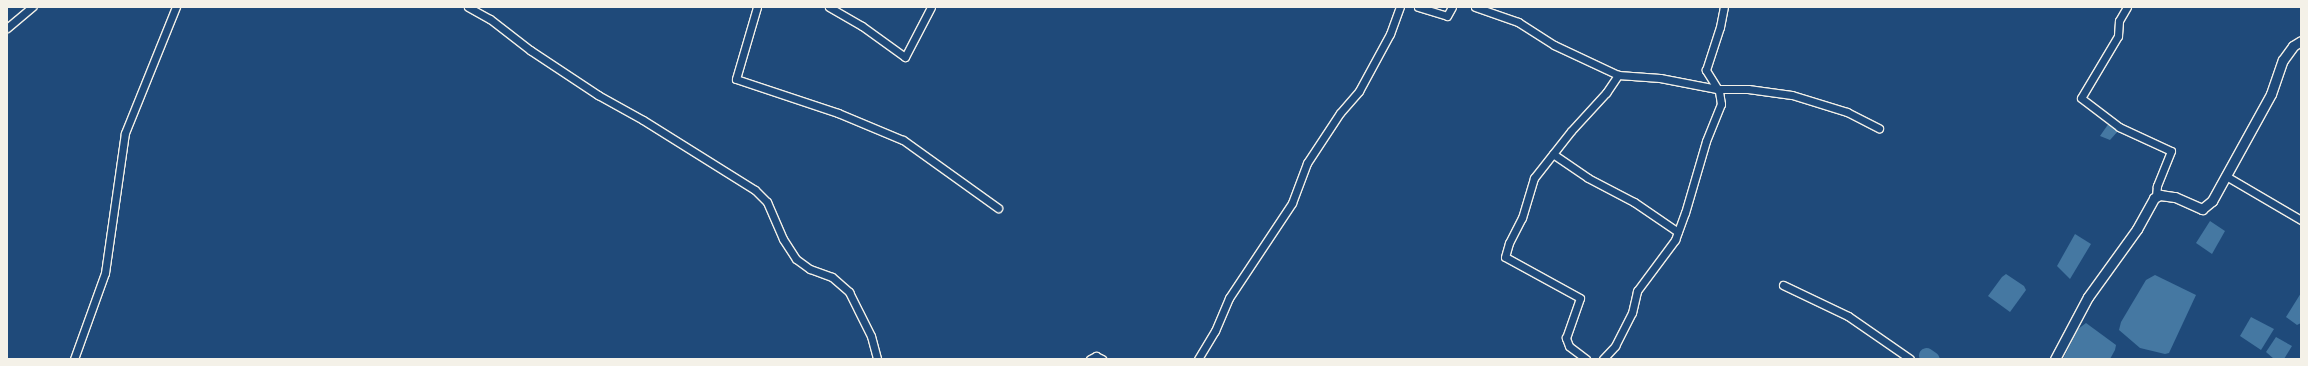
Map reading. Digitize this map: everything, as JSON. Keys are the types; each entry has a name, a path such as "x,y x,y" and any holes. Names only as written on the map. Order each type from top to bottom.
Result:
{"street":[{"path":"7,28 32,7"},
{"path":"74,359 105,274 126,129 176,7"},
{"path":"469,7 490,19 530,50 598,95 658,128 755,190 768,202 783,239 796,259 810,269 832,277 848,292 871,336 877,359"},
{"path":"757,7 736,79 838,113 903,140 998,208"},
{"path":"829,7 862,26 905,57 931,7"},
{"path":"1198,359 1215,331 1228,298 1292,203 1307,163 1340,113 1359,92 1390,34 1400,7"},
{"path":"1418,7 1447,16 1452,7"},
{"path":"1475,7 1518,22 1554,45 1618,75 1660,78 1717,89 1748,89 1792,95 1847,112 1879,128"},
{"path":"1603,359 1615,346 1624,331 1632,313 1637,291 1668,250 1678,232 1692,191 1706,141 1721,104 1717,89 1706,70 1720,27 1724,7"},
{"path":"2055,359 2088,297 2137,229 2156,196 2157,186 2171,151 2144,141 2119,127 2081,98 2118,36 2119,21 2127,7"},
{"path":"2156,196 2175,197 2202,209 2212,201 2271,94 2283,60 2293,46 2301,41"},
{"path":"1586,359 1568,346 1566,338 1580,298 1506,257 1509,243 1522,218 1534,178 1602,98 1618,75"},
{"path":"1553,154 1588,178 1634,202 1678,232"},
{"path":"2226,176 2301,220"},
{"path":"1783,285 1848,316 1910,359"},
{"path":"1090,359 1096,356 1102,359"}],"water":[{"path":"2109,123 2119,130 2110,140 2100,136"},
{"path":"2210,221 2225,231 2212,254 2196,243"},
{"path":"2075,234 2091,244 2070,279 2057,266"},
{"path":"2006,274 2024,286 2026,290 2010,312 1988,296"},
{"path":"2155,275 2196,295 2169,353 2165,354 2140,348 2119,330 2121,322 2146,280"},
{"path":"2301,293 2301,323 2297,325 2286,317"},
{"path":"2251,317 2274,329 2261,350 2240,336"},
{"path":"2086,323 2116,345 2110,359 2063,359 2078,329"},
{"path":"2276,337 2292,346 2284,359 2274,359 2266,352"}],"waterway":[{"path":"1926,355 1932,359"}]}
